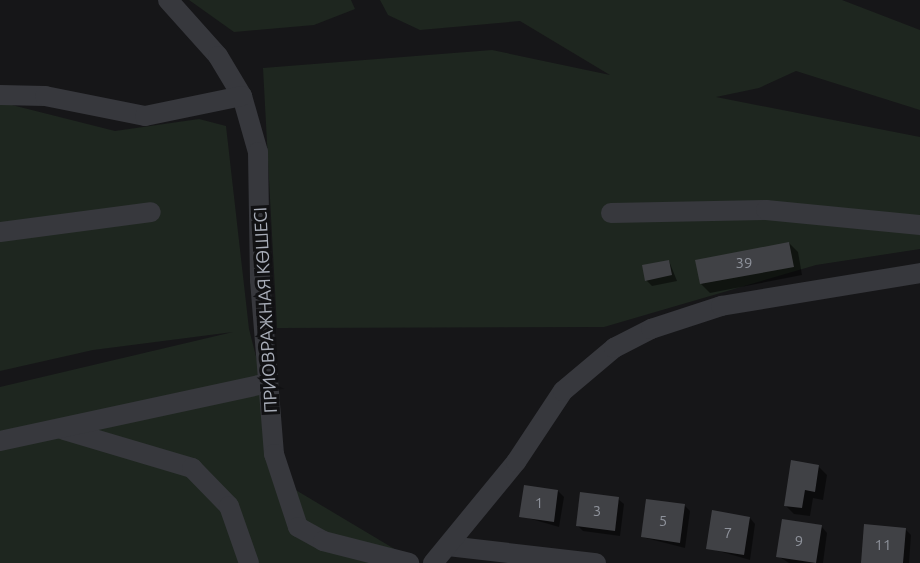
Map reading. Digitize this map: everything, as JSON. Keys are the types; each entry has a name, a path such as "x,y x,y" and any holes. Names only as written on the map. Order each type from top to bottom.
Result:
{"street":[{"name":"ПРИОВРАЖНАЯ КӨШЕСІ","path":"168,0 218,56 242,96 258,152 268,383 274,454 297,527 323,541 408,563"},
{"path":"0,95 45,96 145,116 242,96"},
{"path":"611,213 766,210 920,225"},
{"path":"0,232 152,212"},
{"path":"433,563 516,462 563,391 594,362 633,337 769,294 920,273"},
{"path":"0,441 268,383"},
{"path":"58,429 192,468 229,506 249,563"},
{"path":"448,546 596,563"}],"shaded area":[{"path":"189,0 351,0 355,9 314,25 234,32"},
{"path":"380,0 842,0 920,30 920,110 796,71 759,88 716,97 920,137 920,249 816,265 604,327 277,328 263,68 492,50 610,75 520,21 420,30 388,15"},
{"path":"0,102 115,131 199,119 226,126 249,329 289,486 418,563 0,563 0,387 233,332 93,350 0,371"}],"building":[{"path":"789,242 794,267 700,284 695,260"},
{"path":"669,260 672,275 645,281 642,265"},
{"path":"791,460 819,465 815,492 805,490 802,508 784,506"},
{"path":"524,485 558,490 554,522 519,517"},
{"path":"580,492 619,497 615,531 576,526"},
{"path":"646,499 685,504 680,543 641,537"},
{"path":"712,510 750,517 744,555 706,549"},
{"path":"782,519 822,525 816,563 776,557"},
{"path":"864,524 906,528 903,563 861,563"}]}
